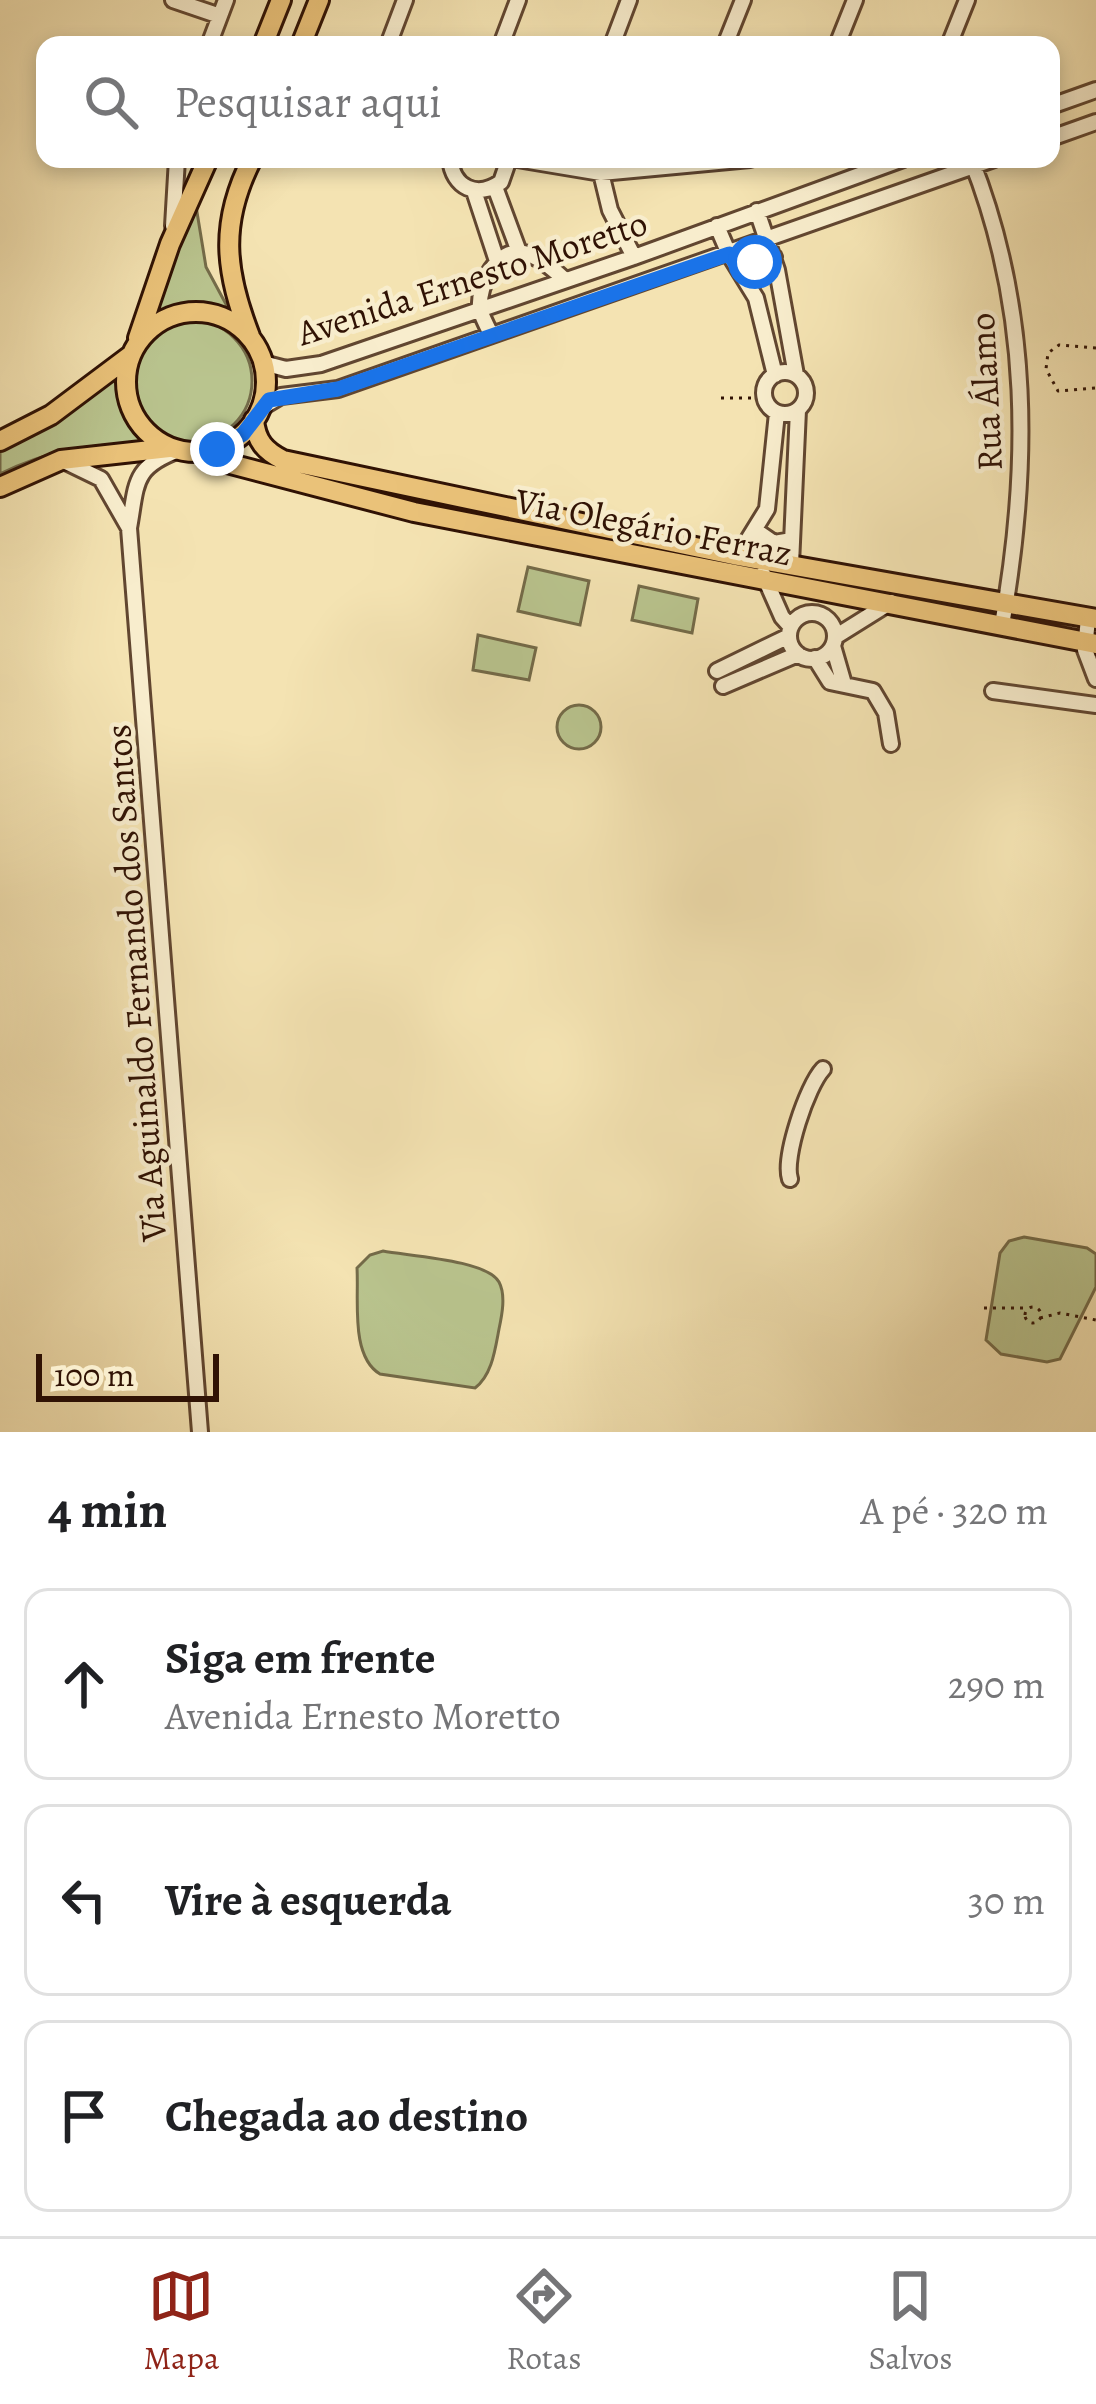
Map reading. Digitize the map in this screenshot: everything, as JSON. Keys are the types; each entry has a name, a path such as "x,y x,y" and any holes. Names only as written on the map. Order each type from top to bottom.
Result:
{"main road":[{"path":"267,36 281,0"},
{"path":"305,36 319,0"},
{"path":"175,449 146,431 133,413 126,383 170,244 204,168"},
{"path":"0,487 61,460 175,449 205,452 228,444 258,414 265,380 263,363 232,290 229,261 232,205 248,168"},
{"path":"0,441 66,405 166,319 199,312 226,319 252,341"},
{"name":"Via Olegário Ferraz","path":"258,414 256,435 284,460 739,556 764,570 790,564 1092,618"},
{"name":"Via Olegário Ferraz","path":"205,452 219,461 414,512 764,570 890,604 1002,625 1091,652"}],"street":[{"path":"172,0 220,16"},
{"path":"212,36 226,0"},
{"path":"391,36 405,0"},
{"path":"504,36 518,0"},
{"path":"615,36 629,0"},
{"path":"729,36 743,0"},
{"path":"841,36 855,0"},
{"path":"953,36 967,0"},
{"path":"1060,103 1096,90"},
{"path":"1060,135 1096,122"},
{"path":"170,244 176,168"},
{"path":"453,168 456,180 474,191 495,254 480,309 491,335"},
{"path":"474,191 495,187 509,168"},
{"path":"586,168 601,173 634,168"},
{"name":"Avenida Ernesto Moretto","path":"263,363 286,368 321,364 878,168"},
{"name":"Avenida Ernesto Moretto","path":"258,414 281,396 338,389 729,254 959,168"},
{"name":"Rua Álamo","path":"974,168 1010,288 1021,377 1022,467 1016,548 1002,625"},
{"path":"601,173 610,210 634,257"},
{"path":"495,187 516,245 565,280"},
{"path":"758,211 774,257 796,375 807,392 798,410 790,564"},
{"path":"717,226 757,298 775,375"},
{"path":"495,254 516,245"},
{"path":"742,273 755,262 774,257"},
{"path":"528,294 537,319"},
{"path":"739,556 767,509 777,413 764,398 766,385 775,375 796,375"},
{"path":"777,413 798,410"},
{"name":"Via Aguinaldo Fernando dos Santos","path":"175,449 140,472 129,529 200,1432"},
{"name":"Via Aguinaldo Fernando dos Santos","path":"61,460 101,479 129,529"},
{"path":"754,530 774,543 792,540"},
{"path":"764,570 797,654"},
{"path":"815,658 890,604 895,583"},
{"path":"815,658 797,654 720,678 790,631 805,614 814,613 829,621 844,684"},
{"path":"1092,618 1096,679"},
{"path":"815,658 825,679 864,687 880,699 891,745"},
{"path":"993,691 1096,705"},
{"path":"790,1179 788,1160 813,1082 823,1069"}],"path":[{"path":"1096,348 1059,344 1048,352 1046,369 1058,391 1096,388"},
{"path":"721,398 764,398"},
{"path":"984,1308 1017,1306 1039,1310 1040,1318"},
{"path":"1027,1310 1029,1322 1060,1313 1096,1320"}],"green space":[{"path":"196,206 206,267 235,321 190,309 144,325"},
{"path":"191,320 214,324 234,338 248,358 252,381 248,404 234,424 214,438 191,442 168,438 148,424 134,404 130,381 134,358 148,338 168,324"},
{"path":"116,377 122,407 142,444 69,450 0,474 0,447"},
{"path":"528,567 589,581 580,625 518,611"},
{"path":"639,586 698,599 692,633 632,620"},
{"path":"478,635 536,648 529,680 473,670"},
{"path":"579,705 594,712 601,727 594,742 579,749 564,742 557,727 564,712"},
{"path":"1024,1237 1087,1248 1096,1254 1096,1287 1060,1359 1047,1362 1001,1354 986,1340 1000,1253 1009,1241"},
{"path":"383,1251 464,1264 499,1282 503,1305 494,1353 475,1388 380,1374 370,1366 358,1326 357,1268 370,1255"}],"route":[{"path":"217,449 243,434 269,400 338,389 729,254 742,273 755,262"}]}
